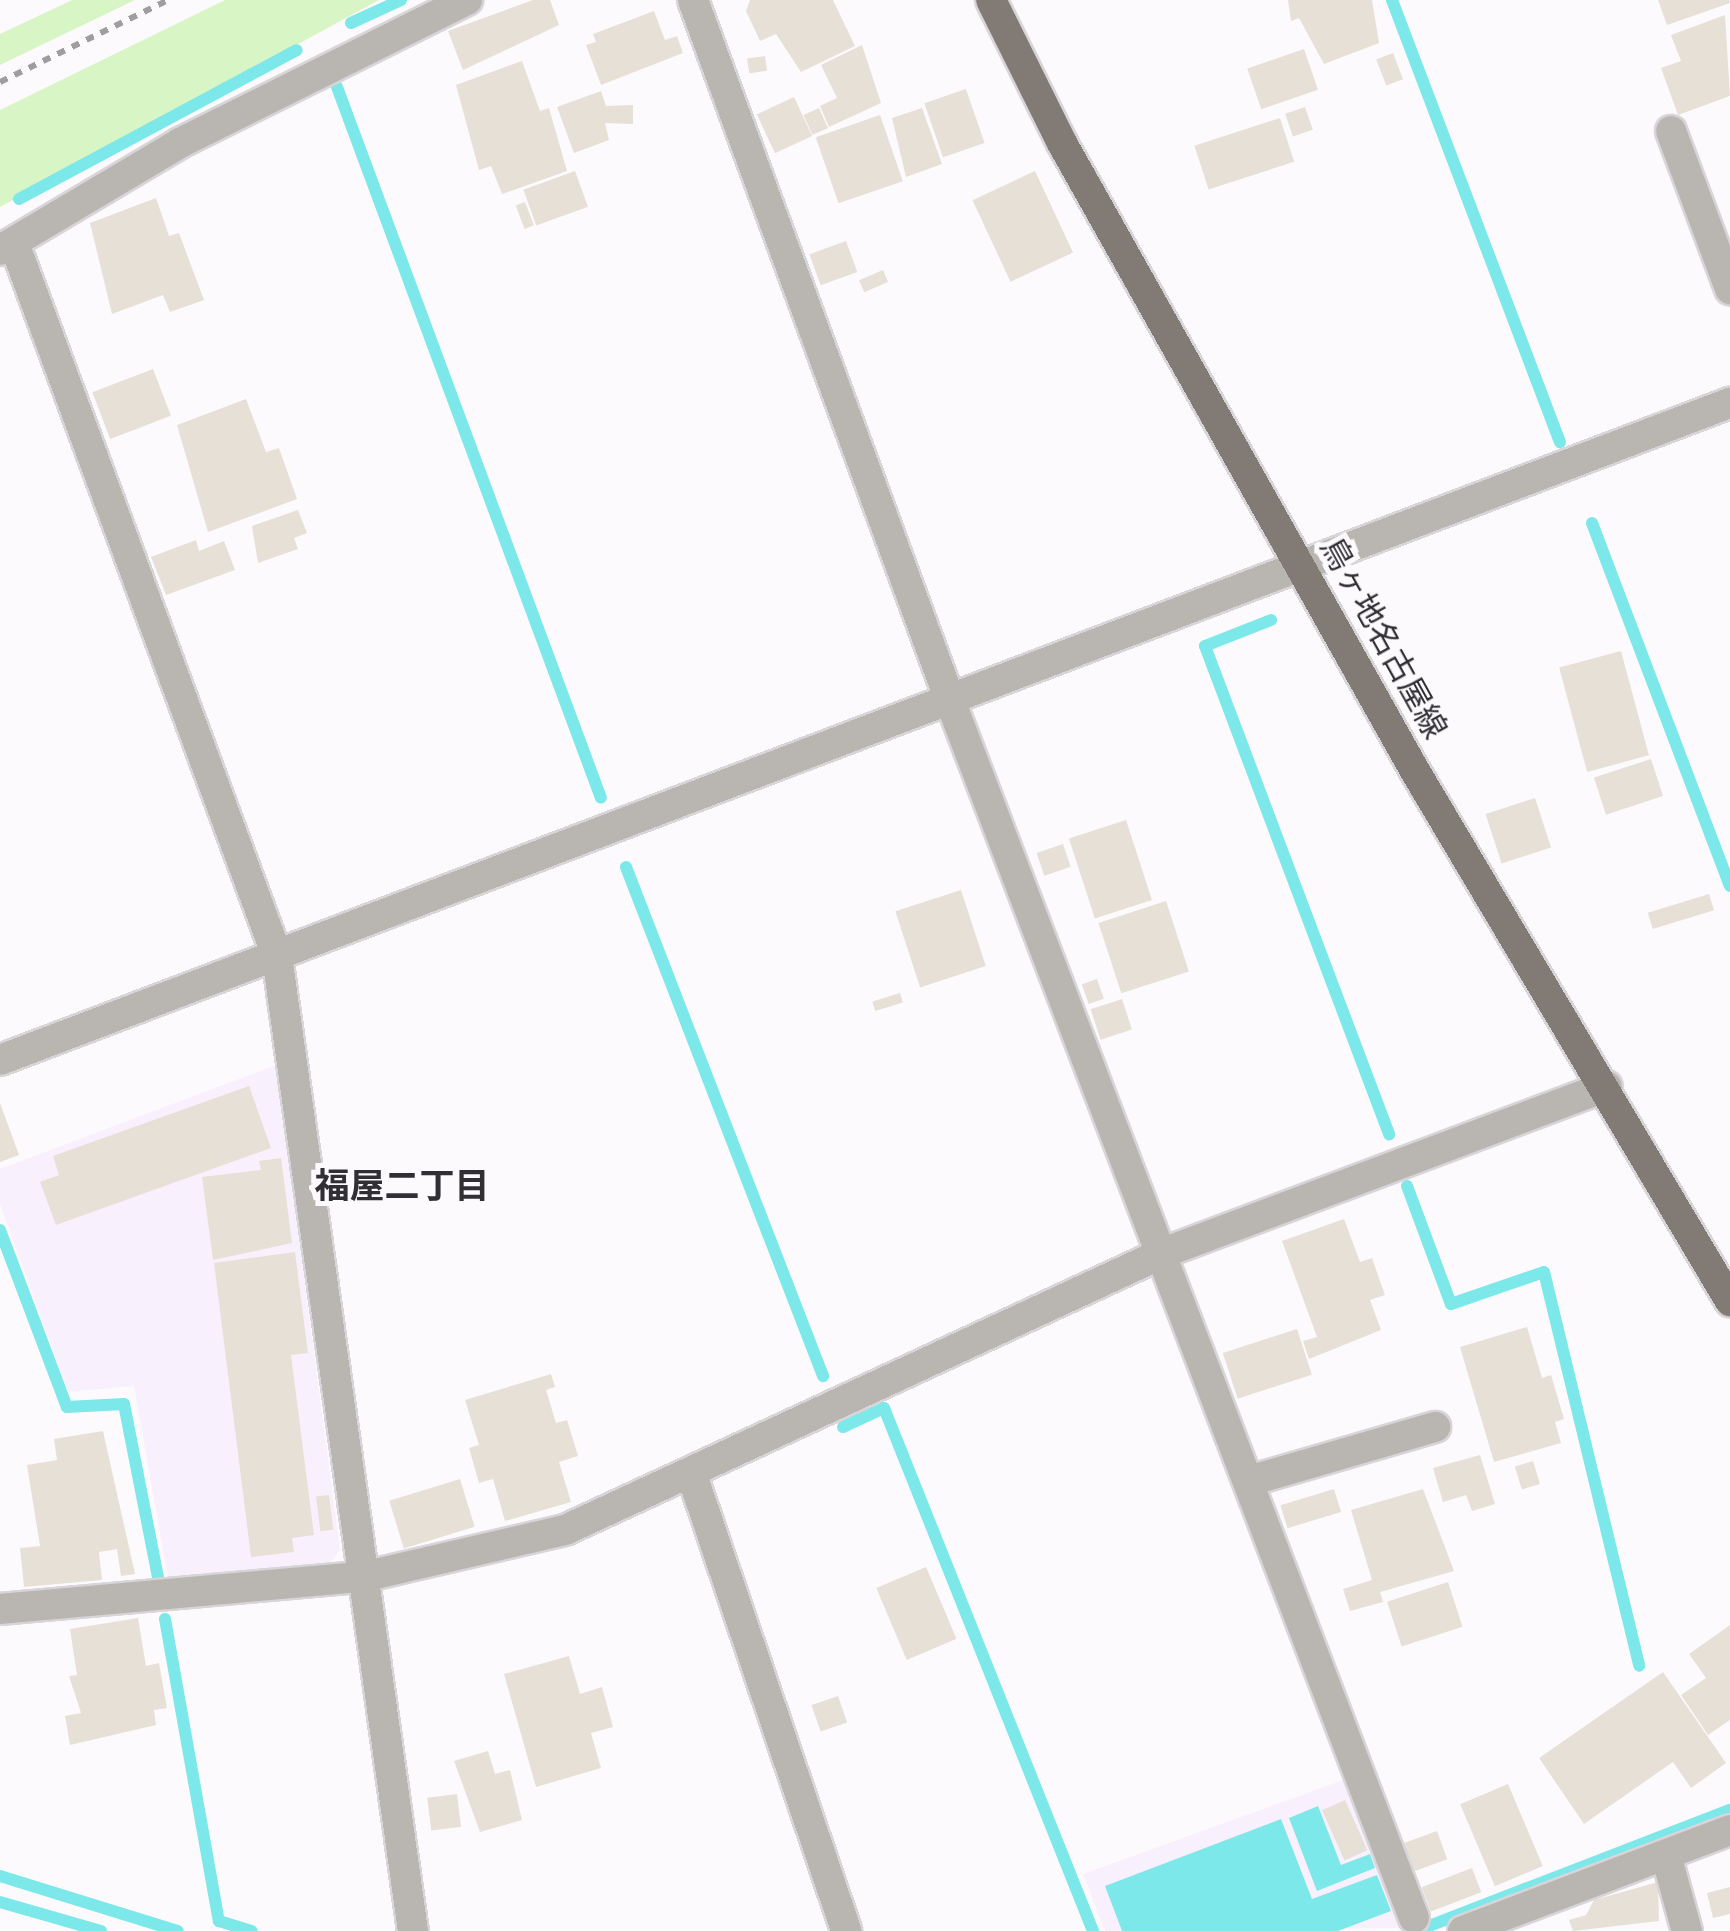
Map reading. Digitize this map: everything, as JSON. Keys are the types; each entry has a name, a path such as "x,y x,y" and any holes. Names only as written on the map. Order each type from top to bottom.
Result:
{"main road":[{"name":"鳥ヶ地名古屋線","path":"990,0 1062,144 1415,772 1607,1086 1730,1302"}],"street":[{"path":"413,1931 367,1576 278,956 7,246 180,143 466,0"},
{"path":"693,0 951,704 1414,1918"},
{"path":"1671,131 1730,288"},
{"path":"0,1060 951,704 1302,565 1730,403"},
{"path":"0,1609 367,1576 565,1530 1163,1253 1607,1086"},
{"path":"1249,1480 1435,1427"},
{"path":"691,1472 846,1931"},
{"path":"1463,1931 1730,1830"},
{"path":"1666,1855 1687,1931"}],"path":[{"path":"0,82 168,0"}],"shaded area":[{"path":"276,1065 340,1550 328,1565 168,1579 134,1386 68,1392 0,1204 0,1169"},
{"path":"1343,1780 1401,1928 1105,1931 1083,1874"}],"green space":[{"path":"72,0 135,0 0,65 0,34"},
{"path":"225,0 379,0 0,207 0,110"}],"water":[{"path":"1318,1806 1341,1865 1370,1854 1375,1868 1317,1891 1289,1818"},
{"path":"1281,1819 1312,1899 1377,1875 1391,1911 1338,1931 1122,1931 1105,1886"}],"building":[{"path":"533,0 550,0 559,25 463,70 448,31"},
{"path":"750,0 833,0 855,46 801,72 776,34 760,41 746,11"},
{"path":"1288,0 1372,0 1379,43 1324,64 1299,18 1291,21"},
{"path":"1658,0 1729,0 1730,3 1667,25"},
{"path":"654,11 665,40 677,36 683,53 601,85 586,45 596,42 593,34"},
{"path":"1725,15 1730,96 1678,115 1661,68 1681,61 1671,35"},
{"path":"862,45 881,103 829,127 820,106 837,98 821,65"},
{"path":"1304,49 1318,90 1261,109 1247,69"},
{"path":"1393,53 1403,79 1386,86 1376,59"},
{"path":"765,56 767,71 749,73 747,59"},
{"path":"522,61 540,111 549,108 567,171 502,194 491,166 479,170 456,85"},
{"path":"966,89 985,143 943,157 924,103"},
{"path":"601,91 606,106 633,105 633,124 605,123 609,140 574,153 557,107"},
{"path":"794,97 812,136 775,153 757,114"},
{"path":"1305,107 1313,130 1293,137 1285,114"},
{"path":"819,108 828,128 812,135 803,115"},
{"path":"922,108 942,164 906,177 892,118"},
{"path":"880,115 903,181 838,203 816,137"},
{"path":"1280,118 1294,162 1209,190 1194,146"},
{"path":"575,171 588,207 536,226 523,190"},
{"path":"1035,171 1073,253 1011,282 972,200"},
{"path":"156,198 169,236 179,233 204,300 170,312 163,295 112,314 90,223"},
{"path":"525,202 534,225 525,229 516,206"},
{"path":"846,241 857,272 821,285 809,254"},
{"path":"883,270 888,282 864,292 859,280"},
{"path":"153,369 171,416 110,439 92,392"},
{"path":"246,399 266,452 279,448 297,499 208,532 177,425"},
{"path":"298,510 307,533 294,538 298,549 258,563 252,526"},
{"path":"196,540 199,551 224,541 235,570 166,595 151,557"},
{"path":"1621,651 1649,755 1587,772 1559,668"},
{"path":"1651,759 1663,796 1606,815 1594,778"},
{"path":"1535,798 1551,847 1502,864 1486,814"},
{"path":"1126,820 1152,900 1095,918 1069,839"},
{"path":"1063,844 1071,867 1044,876 1037,853"},
{"path":"961,890 986,966 920,987 895,911"},
{"path":"1709,894 1714,910 1653,929 1648,913"},
{"path":"1166,901 1189,971 1121,993 1098,923"},
{"path":"1097,979 1104,999 1089,1004 1082,984"},
{"path":"900,993 903,1003 875,1011 872,1001"},
{"path":"1122,999 1132,1029 1101,1040 1091,1009"},
{"path":"249,1086 271,1148 56,1225 40,1182 59,1175 53,1156"},
{"path":"0,1103 19,1155 0,1162"},
{"path":"281,1158 292,1243 213,1260 202,1177 261,1170 259,1161"},
{"path":"1344,1219 1360,1262 1372,1258 1385,1295 1370,1300 1381,1330 1309,1359 1303,1341 1317,1337 1282,1241"},
{"path":"295,1252 308,1353 291,1355 314,1535 292,1538 294,1552 251,1557 214,1263"},
{"path":"1527,1327 1542,1378 1551,1375 1564,1419 1555,1422 1561,1443 1494,1462 1460,1347"},
{"path":"1297,1329 1312,1375 1238,1399 1223,1353"},
{"path":"551,1374 555,1387 546,1390 556,1423 567,1420 578,1456 559,1462 571,1502 505,1521 493,1479 479,1483 469,1448 479,1445 465,1400"},
{"path":"103,1431 135,1574 121,1576 117,1549 99,1552 102,1580 24,1587 20,1548 40,1546 27,1465 57,1460 54,1439"},
{"path":"1480,1455 1495,1504 1472,1511 1466,1495 1443,1502 1433,1468"},
{"path":"1533,1461 1540,1484 1522,1490 1515,1467"},
{"path":"460,1479 475,1527 404,1548 389,1501"},
{"path":"1334,1489 1341,1512 1287,1528 1280,1505"},
{"path":"1423,1489 1454,1571 1380,1592 1383,1602 1350,1611 1343,1589 1372,1580 1351,1510"},
{"path":"329,1495 333,1530 320,1531 316,1497"},
{"path":"926,1567 956,1639 907,1660 876,1588"},
{"path":"1448,1582 1463,1627 1402,1646 1387,1602"},
{"path":"138,1618 146,1666 159,1663 167,1708 154,1710 156,1725 70,1745 65,1716 81,1713 69,1676 77,1675 70,1629"},
{"path":"1730,1625 1730,1720 1708,1735 1681,1695 1706,1678 1689,1654"},
{"path":"569,1656 580,1694 602,1687 613,1727 591,1733 601,1768 536,1787 504,1674"},
{"path":"1663,1672 1726,1763 1691,1788 1673,1762 1584,1824 1539,1758"},
{"path":"838,1696 847,1722 821,1732 812,1705"},
{"path":"488,1751 495,1774 510,1770 522,1820 480,1832 454,1761"},
{"path":"1508,1784 1543,1866 1495,1886 1460,1804"},
{"path":"457,1794 461,1827 431,1830 427,1798"},
{"path":"1345,1800 1367,1850 1345,1860 1322,1810"},
{"path":"1437,1831 1447,1859 1414,1871 1404,1843"},
{"path":"1472,1868 1481,1892 1431,1912 1422,1887"},
{"path":"1658,1882 1659,1921 1573,1931 1569,1920 1586,1915 1594,1900"},
{"path":"1730,1887 1730,1914 1713,1918 1707,1893"}],"waterway":[{"path":"351,23 401,0"},
{"path":"1392,0 1560,442"},
{"path":"19,199 297,50"},
{"path":"337,87 601,798"},
{"path":"1592,523 1730,886"},
{"path":"1271,620 1205,646 1389,1134"},
{"path":"626,867 823,1376"},
{"path":"1407,1186 1451,1304 1544,1272 1639,1666"},
{"path":"0,1230 67,1407 124,1404 158,1577"},
{"path":"843,1427 884,1408 1093,1931"},
{"path":"165,1619 219,1921 251,1931"},
{"path":"1416,1931 1730,1810"},
{"path":"0,1876 178,1931"},
{"path":"0,1902 101,1931"}],"district":[{"name":"福屋二丁目","path":"402,1188"}]}
